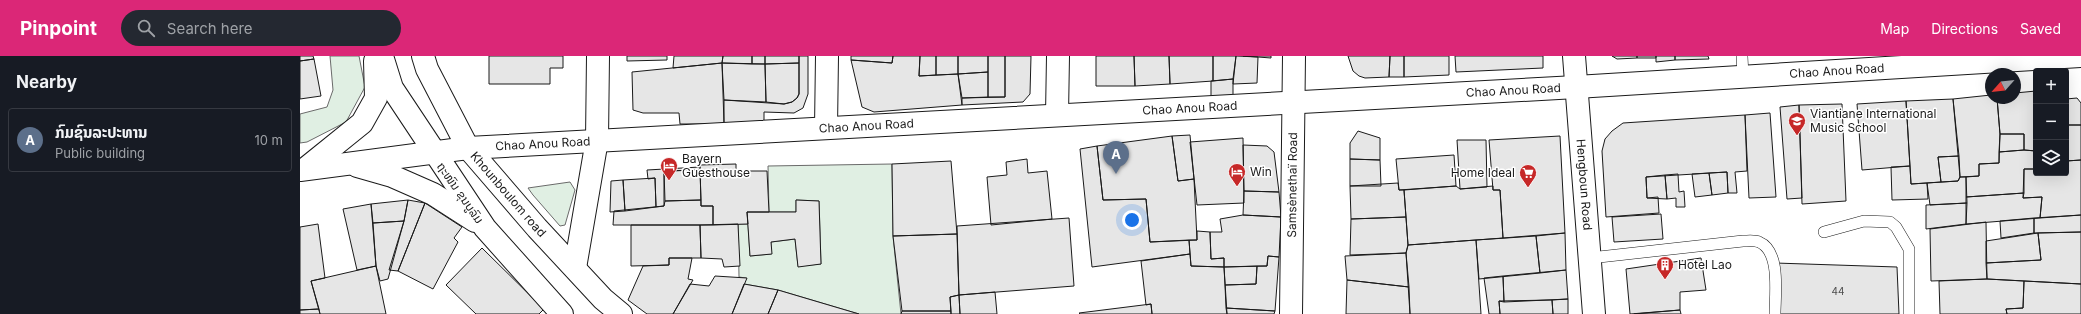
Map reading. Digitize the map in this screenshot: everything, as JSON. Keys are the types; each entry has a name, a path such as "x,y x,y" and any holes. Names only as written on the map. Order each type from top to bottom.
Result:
{"main road":[{"path":"303,169 362,123 376,98 375,56"},
{"name":"ຖະໜົນ ຂຸນບູລົມ","path":"382,56 392,88 433,152 485,228 562,314"},
{"name":"Khounboulom road","path":"423,56 427,69 468,148 537,228 602,299 621,314"},
{"path":"575,268 598,140 598,56"},
{"path":"826,128 827,56"},
{"path":"1057,115 1058,56"},
{"name":"Samsènethaï Road","path":"1291,314 1294,56"},
{"name":"Hengboun Road","path":"1574,56 1594,314"},
{"name":"Chao Anou Road","path":"303,169 468,148 1576,87 1742,66 2081,56"},
{"path":"348,163 392,176 433,194 485,228"}],"lane":[{"path":"1824,232 1864,221 1890,222 1896,227 1909,249 1909,314"},
{"path":"1590,258 1743,241 1759,242 1769,251 1775,263 1776,314"}],"green space":[{"path":"330,56 359,56 365,87 346,122 307,142 300,143 300,114 327,107 333,90"},
{"path":"892,164 893,236 901,314 859,314 778,290 744,284 746,278 739,277 738,224 748,224 750,256 771,254 771,242 795,239 798,266 821,264 819,201 796,200 796,212 769,212 768,166"},
{"path":"570,182 575,190 565,225 560,226 528,188"}],"building":[{"path":"300,56 313,56 314,59 300,61"},
{"path":"489,56 563,56 563,68 550,68 550,84 489,84"},
{"path":"627,56 667,56 667,60 627,61"},
{"path":"674,56 723,56 722,63 673,68"},
{"path":"723,56 752,56 752,64 722,63"},
{"path":"752,56 765,56 765,64 752,64"},
{"path":"765,56 799,56 799,63 765,64"},
{"path":"799,56 808,56 808,94 803,108 794,113 764,112 764,125 724,124 724,100 784,104 792,102 797,98 799,94"},
{"path":"851,56 893,56 892,63 851,60"},
{"path":"893,56 920,56 919,76 958,74 962,105 874,112 862,107 851,60 892,63"},
{"path":"920,56 936,56 936,75 919,76"},
{"path":"936,56 958,56 958,74 936,75"},
{"path":"958,56 988,56 988,72 958,74"},
{"path":"988,56 1005,56 1005,97 988,97"},
{"path":"1005,56 1031,56 1030,94 1023,102 962,105 962,98 1005,97"},
{"path":"1096,56 1134,56 1135,86 1096,86"},
{"path":"1134,56 1169,56 1170,84 1135,86"},
{"path":"1169,56 1213,56 1213,81 1170,84"},
{"path":"1213,56 1236,56 1233,79 1213,81"},
{"path":"1236,56 1258,57 1257,83 1233,84"},
{"path":"1243,56 1271,56 1271,58 1258,57"},
{"path":"1348,56 1390,56 1389,77 1365,78 1359,76 1353,71"},
{"path":"1390,56 1404,56 1404,77 1389,77"},
{"path":"1404,56 1449,56 1449,75 1404,77"},
{"path":"1455,56 1543,56 1543,68 1456,72"},
{"path":"1612,56 1637,56 1637,58 1617,59"},
{"path":"1637,56 1656,56 1656,58 1637,58"},
{"path":"1656,56 1675,56 1675,60 1656,62"},
{"path":"1675,56 1708,56 1709,59 1675,60"},
{"path":"314,59 321,96 300,99 300,61"},
{"path":"722,63 724,124 680,124 679,113 643,113 633,110 632,72"},
{"path":"722,63 765,64 766,102 724,100"},
{"path":"799,63 799,94 797,98 792,102 784,104 766,102 765,64"},
{"path":"988,72 988,97 962,98 958,74"},
{"path":"1233,79 1233,101 1211,101 1211,81"},
{"path":"2033,91 2033,151 2024,150 2024,134 2000,134 1998,104 2021,104 2021,92"},
{"path":"1985,96 1985,104 1998,104 2000,134 1999,163 1979,164 1979,176 1960,177 1953,99"},
{"path":"2077,98 2081,103 2081,125 2069,125 2069,99"},
{"path":"1953,99 1959,156 1938,157 1941,182 1911,184 1906,101"},
{"path":"1906,101 1910,166 1862,170 1857,104"},
{"path":"1842,104 1846,201 1802,204 1799,105"},
{"path":"1799,105 1802,198 1787,199 1780,107"},
{"path":"1770,113 1776,197 1749,198 1745,115"},
{"path":"1745,115 1747,171 1735,172 1737,193 1728,193 1727,172 1646,177 1647,198 1658,197 1659,213 1606,217 1602,151 1605,139 1612,131 1623,123"},
{"path":"2069,125 2081,125 2081,160 2069,161"},
{"path":"1358,131 1380,138 1380,160 1350,159 1350,143"},
{"path":"2000,134 2024,134 2024,150 1999,152"},
{"path":"1190,135 1194,179 1178,181 1172,136"},
{"path":"1172,136 1178,181 1194,179 1197,240 1150,242 1146,199 1103,200 1097,146"},
{"name":"Home Ideal","path":"1560,136 1565,233 1503,238 1500,190 1493,190 1489,140"},
{"path":"1243,138 1244,203 1197,205 1190,142"},
{"path":"1457,140 1486,140 1487,187 1460,189"},
{"path":"1243,145 1267,146 1274,152 1279,192 1244,191"},
{"path":"1097,146 1103,200 1146,199 1150,242 1189,240 1190,254 1092,267 1080,149"},
{"path":"2033,151 2033,169 2024,169 2024,193 1966,197 1966,177 1979,176 1979,164 1999,163 1999,152"},
{"path":"1454,155 1456,186 1399,190 1396,159"},
{"path":"1959,156 1960,177 1958,181 1941,182 1938,157"},
{"path":"1027,159 1028,173 1047,171 1052,219 991,225 987,177 1007,175 1006,162"},
{"path":"1350,159 1380,160 1381,186 1350,186"},
{"path":"2081,160 2081,215 2040,218 2042,197 2023,198 2024,169 2033,169 2033,176 2069,176 2069,161"},
{"path":"951,161 957,234 893,236 892,164"},
{"path":"736,164 736,171 767,171 769,212 747,212 748,224 713,225 713,206 701,206 700,165"},
{"path":"1910,166 1911,184 1927,183 1928,199 1892,200 1891,167"},
{"path":"700,167 700,170 664,171 664,206 656,207 655,178 648,179 647,170"},
{"path":"700,170 701,200 665,201 664,171"},
{"path":"1727,172 1728,193 1712,195 1709,173"},
{"path":"1709,173 1712,195 1695,197 1692,174"},
{"path":"1678,174 1679,192 1684,191 1685,207 1676,207 1676,198 1667,199 1665,175"},
{"path":"1665,175 1667,199 1647,198 1646,177"},
{"path":"1960,177 1966,177 1967,203 1930,205 1927,183 1958,181"},
{"path":"655,178 656,207 625,211 623,180"},
{"path":"623,180 625,211 610,212 611,181"},
{"path":"1398,183 1399,190 1404,190 1406,217 1351,219 1350,186"},
{"path":"1456,186 1460,189 1493,186 1493,190 1500,190 1503,238 1408,245 1404,190"},
{"path":"1244,191 1279,192 1281,217 1243,215"},
{"path":"2024,193 2023,198 2042,197 2040,218 1966,224 1966,197"},
{"path":"408,200 404,221 373,223 371,204"},
{"path":"408,200 425,203 398,271 389,270 404,221"},
{"path":"701,200 701,206 713,206 713,225 613,225 614,211 664,206 665,201"},
{"path":"796,200 819,201 821,264 798,267 795,239 771,242 772,254 750,256 747,212 796,212"},
{"path":"425,203 462,227 454,238 458,242 433,289 398,271"},
{"path":"1967,203 1966,224 1926,229 1926,205"},
{"path":"371,204 376,266 357,270 343,209"},
{"path":"1661,214 1663,239 1614,242 1612,217"},
{"path":"1243,215 1281,217 1279,257 1268,256 1267,266 1224,267 1224,258 1211,259 1210,232 1222,232 1220,219"},
{"path":"2081,215 2081,232 2034,233 2034,218"},
{"path":"1406,217 1408,245 1406,253 1350,255 1351,219"},
{"path":"1069,218 1074,286 959,295 957,226"},
{"path":"2034,218 2034,233 2001,238 2000,221"},
{"path":"404,221 388,279 380,281 376,266 373,223"},
{"path":"1986,222 1987,279 1931,281 1930,229"},
{"path":"318,224 325,278 311,281 319,309 300,310 300,227"},
{"path":"738,224 740,266 724,267 722,259 701,258 700,225"},
{"path":"631,225 700,225 701,258 669,258 669,265 631,266"},
{"path":"1197,231 1210,232 1211,259 1224,258 1224,267 1191,266 1189,240 1197,240"},
{"path":"2081,232 2081,284 1987,279 1986,263 2041,260 2038,233"},
{"path":"1565,233 1566,270 1540,273 1536,236"},
{"path":"2038,233 2041,260 1986,263 1986,241"},
{"path":"957,234 959,295 950,297 951,311 902,311 893,236"},
{"path":"1536,236 1540,273 1479,279 1476,240"},
{"path":"1476,240 1481,314 1410,314 1406,253 1408,245"},
{"path":"482,248 544,309 539,314 476,314 446,285"},
{"path":"1406,253 1409,287 1347,280 1345,256"},
{"path":"1190,254 1191,266 1224,267 1227,314 1152,314 1151,304 1146,305 1141,261"},
{"path":"1268,256 1279,257 1275,311 1226,308 1225,285 1256,284 1257,266 1267,266"},
{"path":"669,258 692,258 688,279 693,280 673,314 647,314 628,300 643,266 669,265"},
{"name":"Hotel Lao","path":"1701,258 1706,290 1680,292 1680,310 1630,314 1626,269"},
{"path":"1775,263 1897,267 1899,314 1780,314"},
{"path":"376,266 386,314 320,314 311,281"},
{"path":"1257,266 1256,284 1225,285 1224,267"},
{"path":"1566,270 1568,299 1504,302 1503,276"},
{"path":"715,276 747,278 732,314 673,314 690,284 709,286"},
{"path":"1503,276 1504,302 1499,301 1500,314 1489,314 1484,278"},
{"path":"1987,279 2024,281 2023,308 2006,309 2007,314 1940,314 1939,281"},
{"path":"1347,280 1409,287 1410,314 1346,314"},
{"path":"2024,281 2081,284 2081,314 2007,314 2006,309 2023,308"},
{"path":"744,284 778,290 768,314 732,314"},
{"path":"778,290 859,314 768,314"},
{"path":"995,292 997,314 960,314 959,295"},
{"path":"959,295 960,314 951,314 950,297"},
{"path":"1568,299 1568,314 1553,314 1552,300"},
{"path":"1552,300 1553,314 1500,314 1499,301"},
{"path":"1151,304 1152,314 1079,313"},
{"path":"1226,308 1275,311 1274,314 1227,314"},
{"path":"319,309 320,314 300,314 300,310"},
{"path":"1680,310 1681,314 1634,314"},
{"path":"902,311 951,311 951,314 901,314"}],"place":[{"name":"Viantiane International Music School","path":"1797,136"},
{"name":"ກົມຊົນລະປະທານ","path":"1116,174"},
{"name":"Bayern Guesthouse","path":"669,181"},
{"name":"Win","path":"1237,187"},
{"name":"Home Ideal","path":"1528,188"},
{"name":"Hotel Lao","path":"1665,280"}]}
